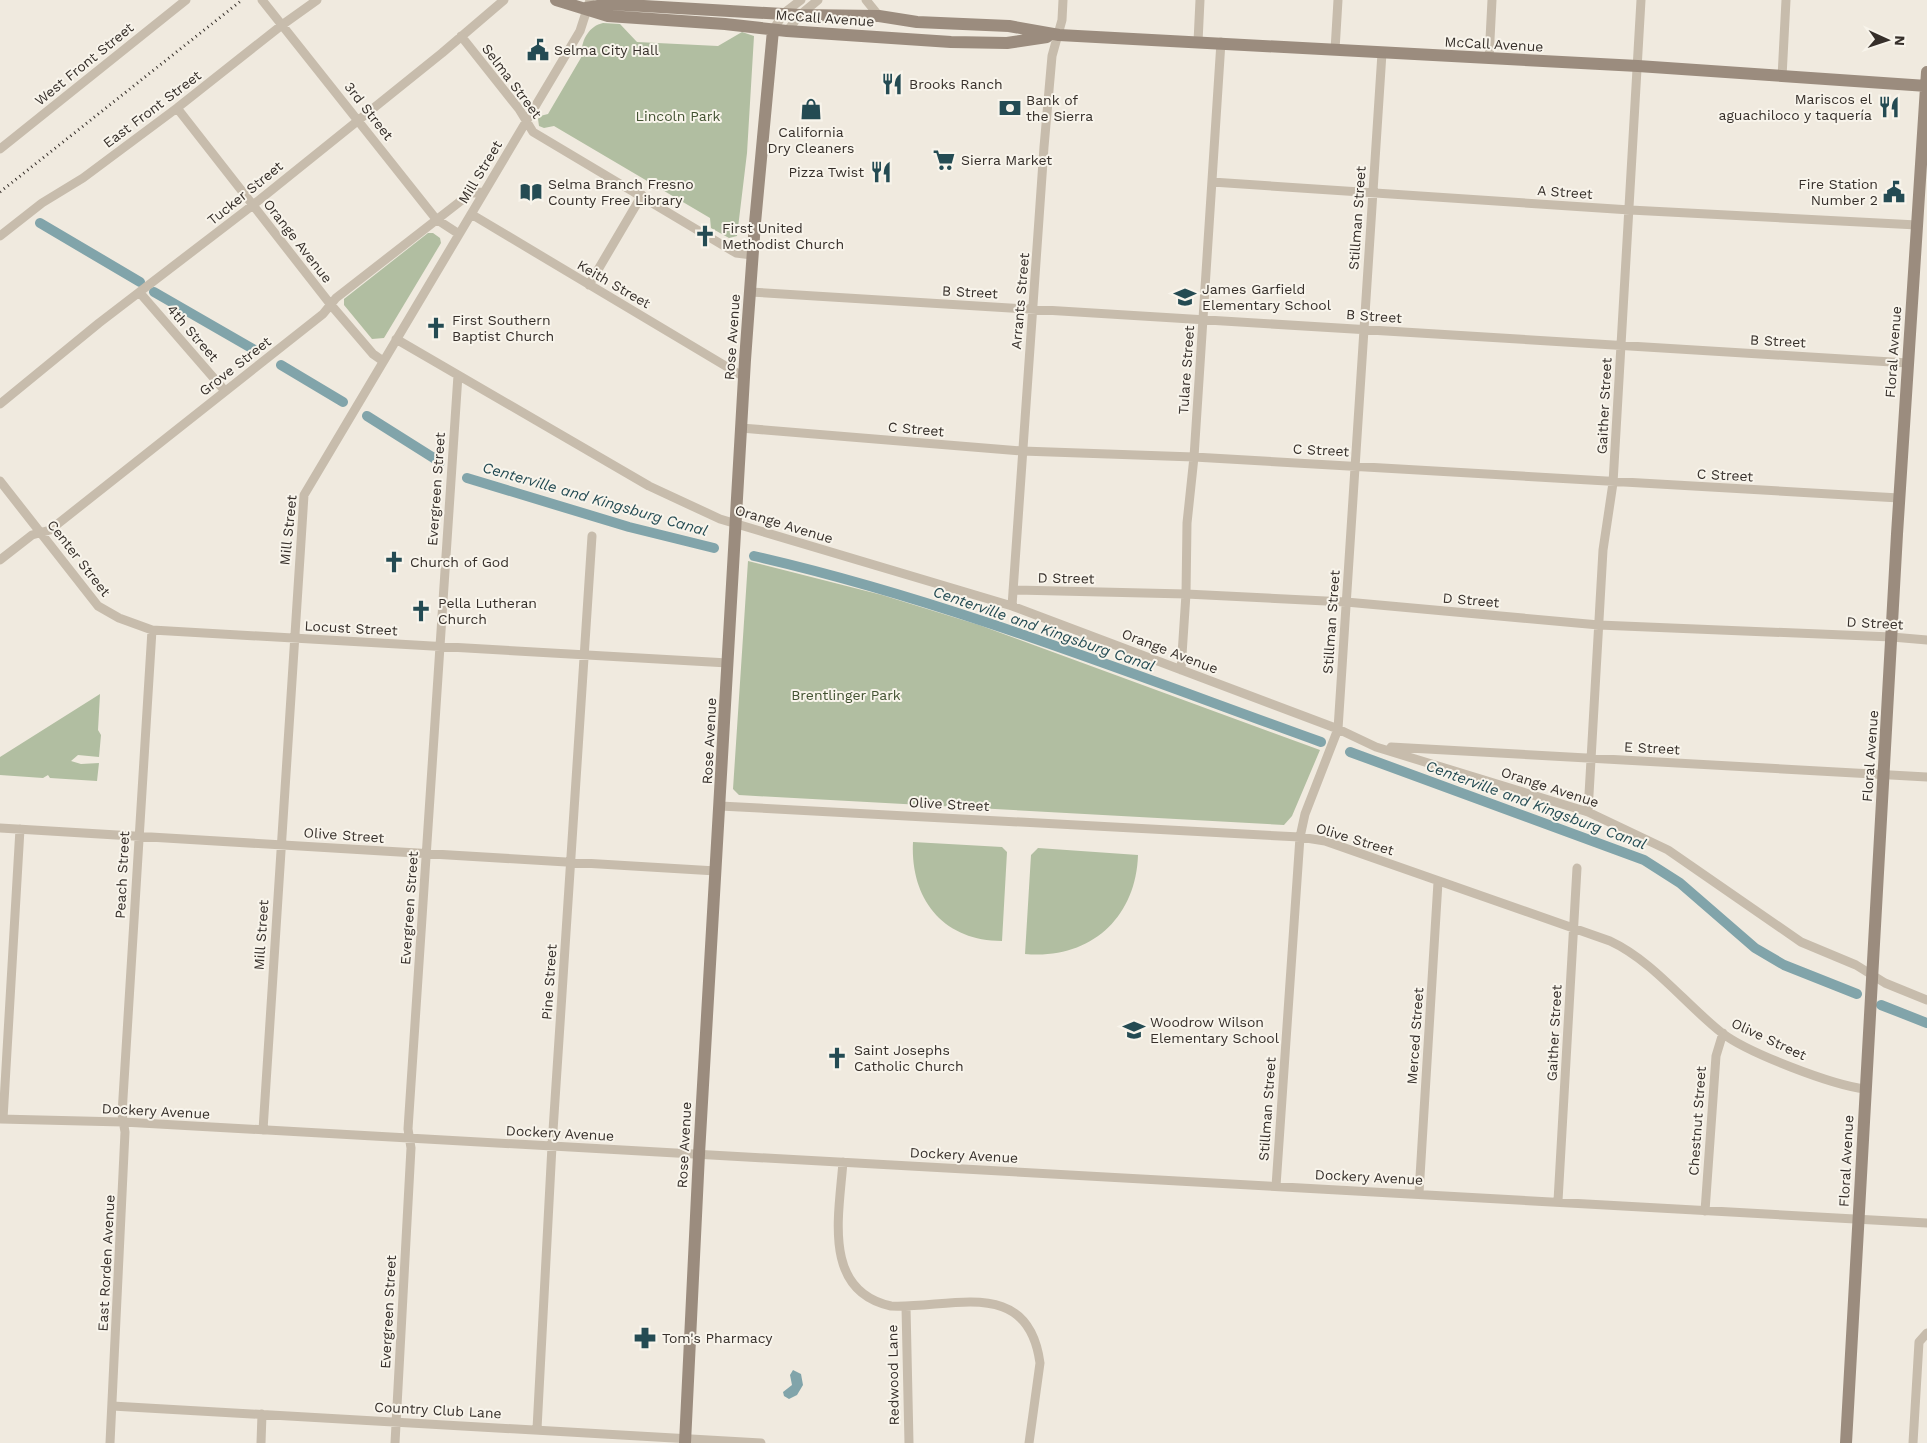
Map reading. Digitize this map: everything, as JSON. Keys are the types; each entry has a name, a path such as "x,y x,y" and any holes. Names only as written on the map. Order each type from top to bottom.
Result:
{"street":[{"name":"West Front Street","path":"0,149 186,0"},
{"name":"3rd Street","path":"262,0 436,219 459,234"},
{"name":"East Front Street","path":"0,236 42,203 83,178 317,0"},
{"name":"Tucker Street","path":"0,404 99,323 253,205 504,0"},
{"path":"556,0 588,4"},
{"path":"773,36 784,13 801,0"},
{"path":"773,36 787,31 800,15 818,0"},
{"path":"866,0 879,16"},
{"name":"Arrants Street","path":"1012,606 1052,56 1059,35 1063,0"},
{"path":"1198,42 1200,0"},
{"path":"1335,50 1338,0"},
{"path":"1489,59 1492,0"},
{"name":"Gaither Street","path":"1588,812 1603,550 1613,483 1641,0"},
{"path":"1782,77 1786,0"},
{"name":"McCall Avenue","path":"588,4 800,15 879,16 917,22 1009,26 1059,35 1221,42 1382,53 1638,66 1927,86"},
{"name":"McCall Avenue","path":"588,4 608,16 725,24 773,36"},
{"name":"Mill Street","path":"263,1130 304,495 580,31 588,4"},
{"name":"McCall Avenue","path":"787,31 988,43 1007,43 1059,35"},
{"name":"Selma Street","path":"461,36 511,98 533,132 642,195 736,253 752,255"},
{"name":"Rose Avenue","path":"685,1441 698,1154 744,377 752,255 773,36"},
{"name":"Tulare Street","path":"1181,670 1186,594 1187,523 1194,457 1221,42"},
{"name":"Stillman Street","path":"1276,1186 1300,837 1303,821 1336,738 1338,728 1382,53"},
{"name":"Floral Avenue","path":"1846,1443 1857,1220 1899,498 1927,72"},
{"name":"Orange Avenue","path":"177,108 330,305 373,354 383,362"},
{"name":"A Street","path":"1212,182 1630,210 1917,225"},
{"name":"Grove Street","path":"0,560 32,535 50,530 323,314 336,298 436,219 471,193 484,192"},
{"path":"589,285 642,195"},
{"name":"Keith Street","path":"471,214 744,377"},
{"name":"B Street","path":"750,292 1908,363"},
{"name":"4th Street","path":"140,293 225,391"},
{"name":"Orange Avenue","path":"396,339 649,486 735,524 1012,606 1338,728 1376,747 1588,812 1668,850 1801,942 1856,965 1885,984 1927,1000"},
{"name":"Evergreen Street","path":"395,1443 426,855 458,374"},
{"name":"C Street","path":"741,428 1022,451 1194,457 1613,483 1899,498"},
{"name":"Center Street","path":"0,481 42,532 98,606 119,618 152,630"},
{"name":"Pine Street","path":"537,1429 552,1146 592,536"},
{"name":"D Street","path":"1013,590 1186,594 1346,602 1599,625 1892,636 1927,640"},
{"name":"Locust Street","path":"152,630 728,663"},
{"name":"Peach Street","path":"123,1122 138,836 152,630"},
{"name":"E Street","path":"1376,747 1927,776"},
{"name":"Olive Street","path":"720,806 1300,837 1325,841 1610,941 1631,952 1722,1033 1788,1065 1838,1084 1865,1089"},
{"name":"Olive Street","path":"0,828 716,871"},
{"path":"2,1119 20,829"},
{"name":"Gaither Street","path":"1558,1201 1577,868"},
{"name":"Merced Street","path":"1419,1193 1438,882"},
{"name":"Chestnut Street","path":"1705,1211 1716,1056 1722,1033"},
{"name":"Dockery Avenue","path":"2,1119 123,1122 1419,1193 1927,1223"},
{"name":"East Rorden Avenue","path":"110,1443 125,1141 123,1122"},
{"path":"843,1162 838,1244 846,1272 860,1292 880,1304 906,1307 983,1301 1008,1309 1024,1322 1035,1340 1040,1363 1029,1443"},
{"name":"Redwood Lane","path":"906,1307 909,1443"},
{"path":"1913,1443 1919,1342 1926,1333"},
{"name":"Country Club Lane","path":"112,1406 537,1429 685,1441 761,1443"},
{"path":"261,1443 262,1414"}],"green space":[{"name":"Lincoln Park","path":"603,23 620,24 637,42 718,46 742,32 754,36 747,153 737,236 729,238 711,228 710,218 554,126 544,128 539,126 538,119 540,116 548,114 582,56 582,46 589,31"},
{"path":"428,233 433,233 440,238 441,243 384,338 372,339 344,305 344,299"},
{"name":"Brentlinger Park","path":"748,561 882,595 979,625 1320,750 1292,816 1284,825 739,795 733,789"},
{"path":"100,694 98,730 101,735 99,757 78,755 71,761 81,764 99,763 97,781 50,778 48,775 43,778 0,775 0,757"},
{"path":"913,842 1002,847 1007,852 1002,941 981,939 963,934 947,925 934,913 924,898 917,882"},
{"path":"1038,848 1138,855 1135,878 1128,898 1118,916 1105,931 1088,942 1069,950 1048,954 1025,954 1031,855"}],"water":[{"path":"793,1370 801,1374 803,1385 797,1395 789,1399 784,1396 783,1392 792,1385 790,1375"}],"waterway":[{"name":"Centerville and Kingsburg Canal","path":"40,223 140,282"},
{"name":"Centerville and Kingsburg Canal","path":"154,292 253,349"},
{"name":"Centerville and Kingsburg Canal","path":"281,365 343,402"},
{"name":"Centerville and Kingsburg Canal","path":"367,416 440,462"},
{"name":"Centerville and Kingsburg Canal","path":"467,478 629,527 714,548"},
{"name":"Centerville and Kingsburg Canal","path":"754,556 898,594 1040,640 1321,742"},
{"name":"Centerville and Kingsburg Canal","path":"1350,752 1644,860 1680,883 1755,948 1784,965 1857,994"},
{"name":"Centerville and Kingsburg Canal","path":"1881,1005 1927,1023"}],"railway":[{"path":"0,192 242,0"}],"place":[{"name":"Selma City Hall","path":"538,50"},
{"name":"Brooks Ranch","path":"892,84"},
{"name":"Mariscos el aguachiloco y taquería","path":"1889,107"},
{"name":"Bank of the Sierra","path":"1010,108"},
{"name":"California Dry Cleaners","path":"811,109"},
{"name":"Sierra Market","path":"944,160"},
{"name":"Pizza Twist","path":"881,172"},
{"name":"Selma Branch Fresno County Free Library","path":"531,192"},
{"name":"Fire Station Number 2","path":"1894,192"},
{"name":"First United Methodist Church","path":"705,236"},
{"name":"James Garfield Elementary School","path":"1185,297"},
{"name":"First Southern Baptist Church","path":"436,328"},
{"name":"Church of God","path":"394,562"},
{"name":"Pella Lutheran Church","path":"421,611"},
{"name":"Woodrow Wilson Elementary School","path":"1134,1030"},
{"name":"Saint Josephs Catholic Church","path":"837,1058"},
{"name":"Tom's Pharmacy","path":"645,1338"}]}
